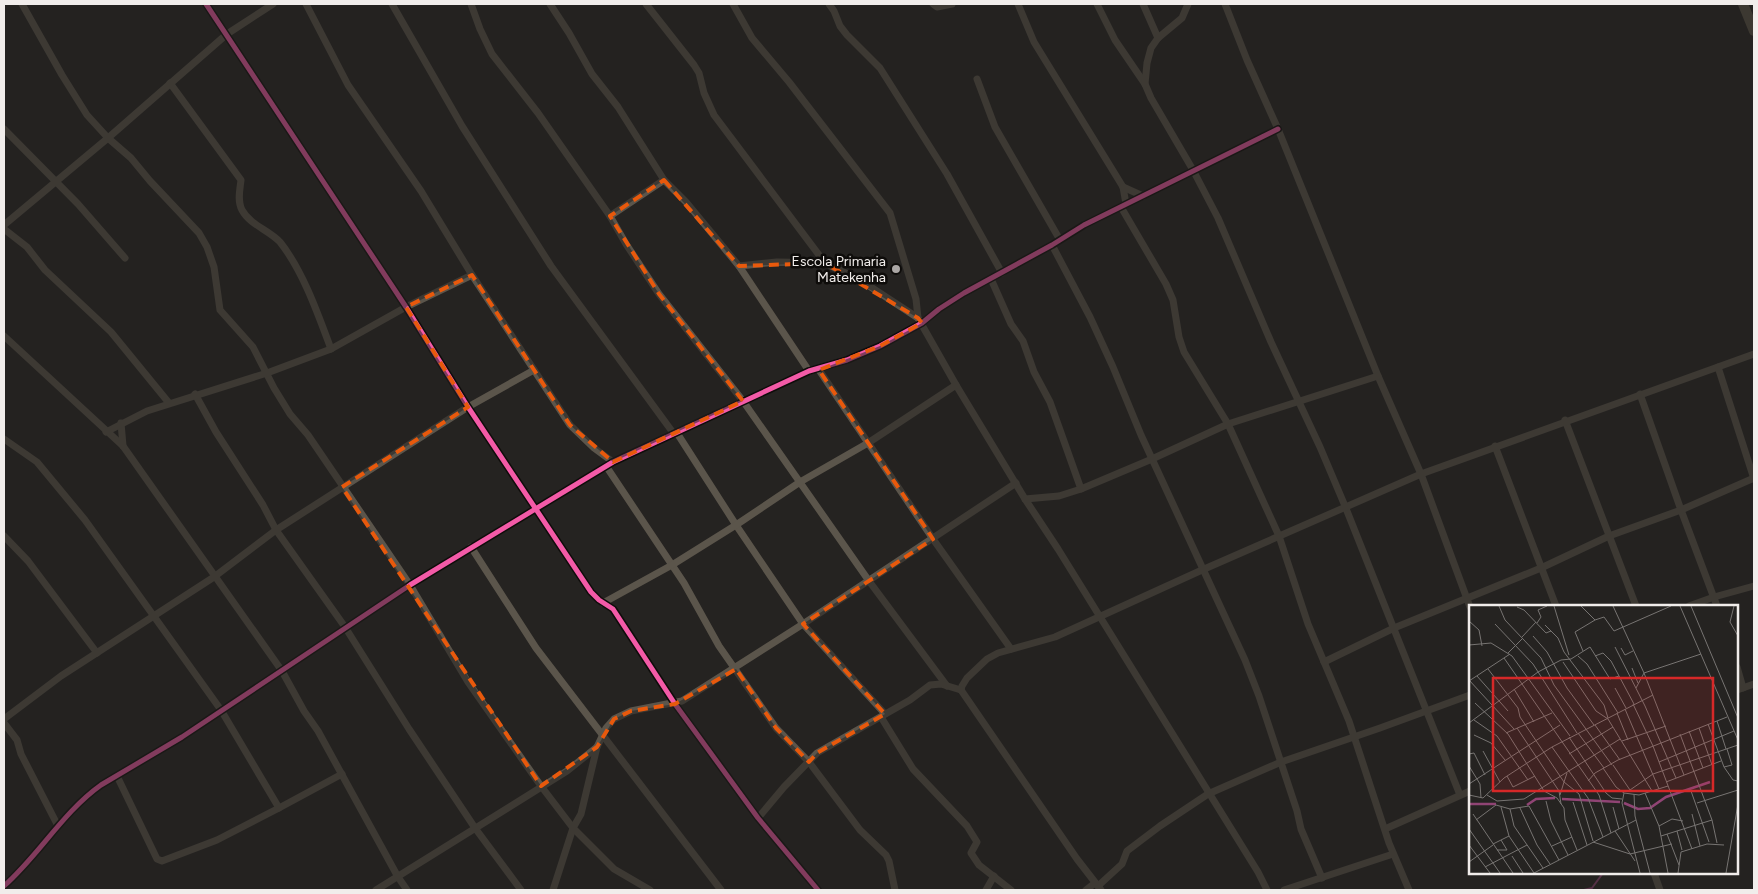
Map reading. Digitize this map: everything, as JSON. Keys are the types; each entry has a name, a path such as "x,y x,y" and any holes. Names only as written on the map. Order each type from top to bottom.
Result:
{"street":[{"path":"22,4 62,75 87,114 108,138 131,158 199,233 207,246 214,267 220,310 254,347 274,388 290,414 308,435 410,585 468,682 541,786 573,828 614,869 650,890"},
{"path":"206,4 406,307 468,407 537,508 591,592 613,609 675,704 758,818 818,890"},
{"path":"4,225 108,138 227,34 273,4"},
{"path":"306,4 348,85 421,191 472,275 570,425 610,464 684,584 719,646 776,728 810,762 860,830 886,855 889,860 895,890"},
{"path":"392,4 462,126 551,266 675,433 803,624 883,716 913,769 966,826 978,843 972,851 972,855 979,865 1011,890"},
{"path":"471,4 492,54 538,113 610,216 659,294 743,401 869,581 947,686"},
{"path":"550,4 592,74 618,107 664,180 686,202 739,266 809,372"},
{"path":"646,4 699,73 704,93 714,114 825,263"},
{"path":"733,4 752,38 825,128 890,213 916,299 920,320 956,385 1258,872 1267,890"},
{"path":"829,4 840,26 847,35 880,68 947,174 1002,273"},
{"path":"933,4 937,7 952,4"},
{"path":"1018,4 1034,42 1123,187 1124,206 1173,300 1179,337 1184,352 1228,424 1279,536 1308,624 1354,736 1393,854 1409,890"},
{"path":"1097,4 1115,40 1145,84 1218,218 1271,342 1345,506 1460,795"},
{"path":"1143,4 1158,38"},
{"path":"1145,84 1151,48 1158,38 1182,18 1188,4"},
{"path":"1225,4 1378,376 1421,474 1469,605"},
{"path":"1743,4 1754,31"},
{"path":"977,79 995,127 1060,240"},
{"path":"170,83 241,180 239,191 242,211 255,224 278,240 286,250 312,298 331,349"},
{"path":"4,129 56,181 125,258"},
{"path":"4,886 90,793 182,737 410,585 610,464 809,372 847,360 880,346 920,320 1052,246 1084,225 1278,129"},
{"path":"610,216 664,180"},
{"path":"1123,187 1143,196"},
{"path":"4,229 27,248 45,270 111,332 169,403"},
{"path":"1052,246 1094,325 1152,459 1244,660 1259,696 1297,811 1301,829 1322,878"},
{"path":"739,266 777,262 825,263 860,280 920,320"},
{"path":"106,432 147,411 331,349 406,307 472,275"},
{"path":"991,279 1011,324 1023,341 1034,372 1050,402 1081,489"},
{"path":"4,336 123,446 282,671 304,711 318,731 398,877 408,890"},
{"path":"961,690 967,678 987,659 1011,649 1055,637 1345,506 1495,446 1754,354"},
{"path":"1324,662 1394,628 1541,568 1609,536 1680,510 1754,478 1718,367"},
{"path":"4,719 61,676 214,577 276,530 342,486 468,407 534,370"},
{"path":"819,370 933,539 1011,649"},
{"path":"1025,499 1059,496 1081,489 1228,424 1298,400 1378,376"},
{"path":"603,603 672,565 800,482 868,443 956,385"},
{"path":"195,394 216,432 263,505 276,530 345,627 409,729 475,828 522,890"},
{"path":"1640,394 1680,510 1717,605"},
{"path":"1565,420 1636,605"},
{"path":"121,423 123,446"},
{"path":"4,439 37,462 85,520 152,617 221,710 279,808"},
{"path":"1495,446 1556,605"},
{"path":"553,890 573,828 581,814 597,747 606,728 614,719 631,711 675,704 736,669 1016,484"},
{"path":"4,536 28,561 97,653"},
{"path":"471,548 536,648 721,890"},
{"path":"1692,605 1754,586"},
{"path":"1738,675 1740,689 1754,684"},
{"path":"758,818 784,787 817,753 883,716 930,685 941,684 961,690 1016,773 1077,860 1098,886"},
{"path":"1086,890 1098,886 1122,864 1127,851 1208,794 1281,762 1469,695"},
{"path":"4,723 17,740 21,754 58,826"},
{"path":"376,890 567,771 597,747"},
{"path":"117,776 157,860 160,861 217,840 342,774"},
{"path":"1384,828 1469,791"},
{"path":"1284,890 1393,854"},
{"path":"1654,874 1660,890"},
{"path":"986,890 994,876"}],"highlighted area":[{"path":"664,180 739,266 825,263 918,318 922,323 880,346 819,370 933,539 803,624 885,714 817,753 809,762 776,728 736,669 675,704 631,711 614,719 597,747 541,786 342,487 468,407 406,307 472,275 570,425 613,462 743,401 659,294 610,216"}],"waterway":[{"path":"1584,890 1592,888 1602,874"}],"cycle path":[{"path":"206,4 406,307 468,407 591,592 613,609 675,704 758,818 818,890"},
{"path":"4,886 29,861 75,808 101,785 182,737 410,585 613,462 809,371 847,360 880,346 922,323 939,309 964,293 1052,245 1084,225 1278,129"}],"place":[{"name":"Escola Primaria Matekenha","path":"896,269"}]}
